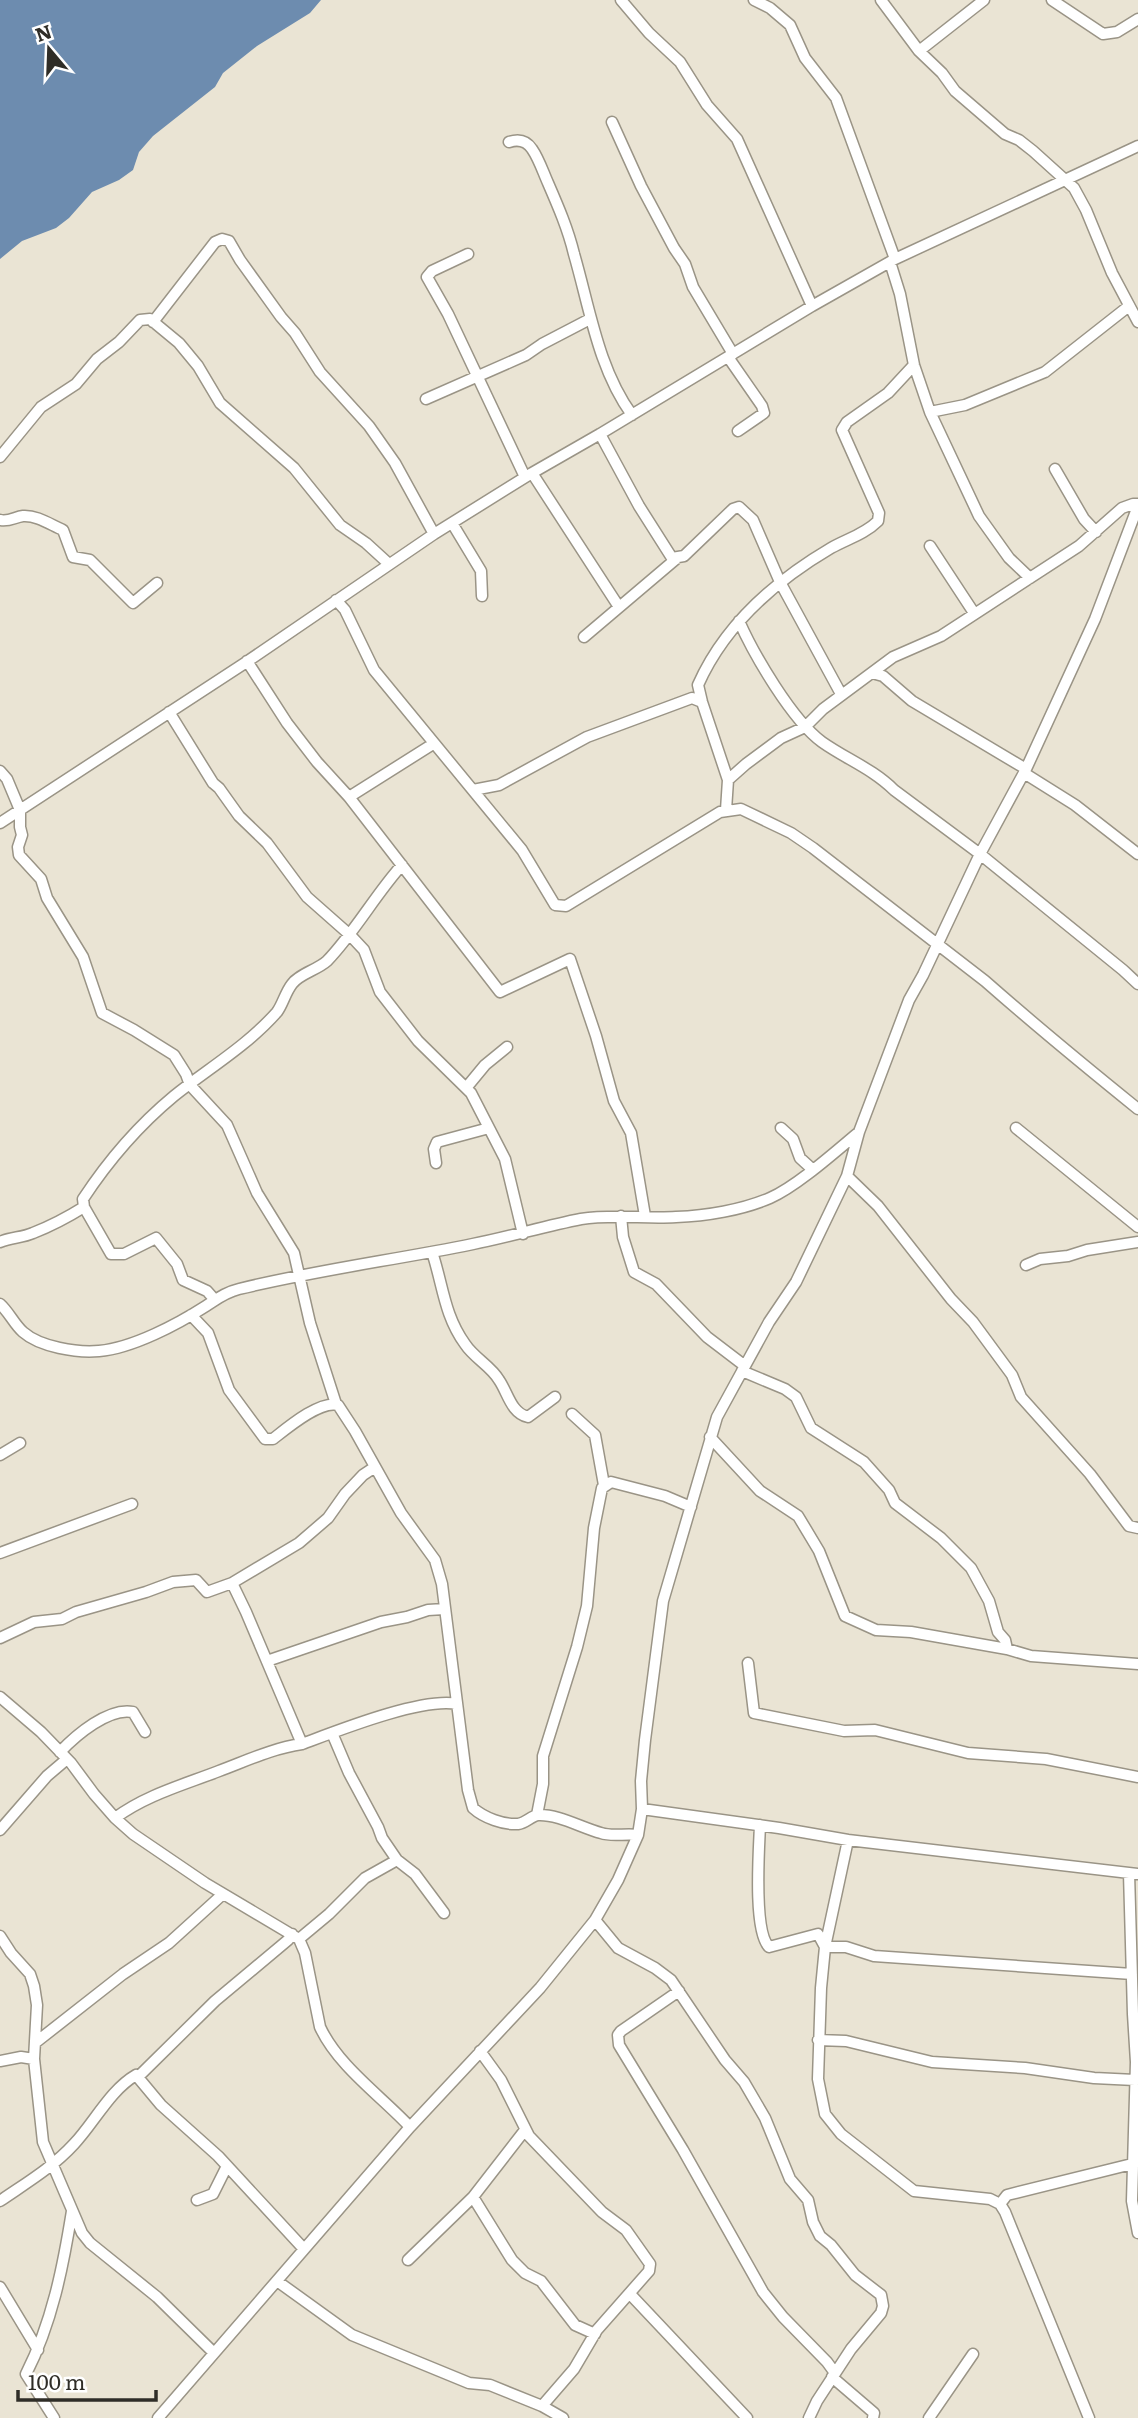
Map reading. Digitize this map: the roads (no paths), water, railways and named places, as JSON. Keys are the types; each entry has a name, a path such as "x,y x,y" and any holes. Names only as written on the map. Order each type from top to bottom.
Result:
{"street":[{"path":"621,0 649,33 680,62 718,119 737,139 812,306"},
{"path":"754,0 770,8 790,25 805,58 836,98 893,260 914,365 930,412 979,516 1009,558 1030,578"},
{"path":"881,0 919,51 962,97 1005,134 1019,140 1065,179 1086,210 1112,273 1138,322"},
{"path":"919,51 984,0"},
{"path":"1052,0 1103,34 1117,32 1138,19"},
{"path":"612,122 641,186 685,264 693,288 762,406 764,413 738,431"},
{"path":"509,142 518,140 527,143 536,156 567,229 590,319 617,392 632,415"},
{"path":"0,823 434,534 812,306 893,260 1138,146"},
{"path":"153,321 215,242 229,240 240,260 295,333 320,372 369,426 395,463 434,534"},
{"path":"468,254 432,271 426,277 448,314 528,475 619,607"},
{"path":"930,412 965,405 1045,372 1129,306"},
{"path":"0,457 41,407 76,384 97,359 119,342 140,320 150,319 179,343 198,366 220,403 294,468 340,525 366,543 389,564"},
{"path":"426,398 527,355 542,344 590,319"},
{"path":"726,810 728,780 697,700 698,685 739,621 780,582 878,521 878,513 842,430 847,422 888,393 914,365"},
{"path":"600,434 668,555 676,559"},
{"path":"1055,469 1084,519 1096,532"},
{"path":"158,2418 410,2127 540,1988 595,1920 618,1880 638,1835 645,1740 663,1601 717,1417 796,1282 848,1171 859,1132 909,1000 980,854 1025,771 1095,619 1138,505 1122,508 1079,546 941,636 904,651 879,671 841,694 805,727 781,738 728,780"},
{"path":"583,637 676,559 693,548 729,512 739,507 753,520 780,582 841,694"},
{"path":"0,520 30,517 63,530 73,557 90,559 133,603 157,583"},
{"path":"452,523 481,571 482,596"},
{"path":"930,546 974,613"},
{"path":"336,600 345,610 368,662 389,691 522,850 555,905 561,907 726,810 741,809 791,833 937,944 1138,1109"},
{"path":"739,621 753,653 805,727 820,741 884,779 894,790 980,854 1138,984"},
{"path":"247,661 287,723 349,797 500,992 570,959 597,1036 610,1087 631,1133 645,1216"},
{"path":"879,671 912,701 1025,771 1075,805 1138,854"},
{"path":"472,790 499,785 587,737 697,700"},
{"path":"169,712 231,807 267,844 307,897 350,934 364,950 380,992 418,1041 466,1088 505,1159 523,1234"},
{"path":"349,797 433,744"},
{"path":"0,771 7,779 20,810 22,835 19,855 41,879 47,898 83,957 102,1013 174,1055 190,1085 227,1125 257,1193 294,1253 312,1333 336,1404 355,1431 401,1513 435,1559 442,1584 469,1799 473,1808 489,1818 508,1823 518,1824 537,1815 575,1823 603,1835 638,1835"},
{"path":"215,1300 208,1291 183,1280 177,1264 156,1238 124,1254 111,1254 84,1207 83,1199 144,1123 240,1047 278,1011 292,982 324,963 350,934 402,865"},
{"path":"466,1088 485,1065 507,1047"},
{"path":"436,1163 434,1149 437,1142 489,1128"},
{"path":"781,1128 793,1139 800,1158 812,1169"},
{"path":"1016,1128 1138,1227"},
{"path":"0,1304 10,1312 22,1331 34,1339 79,1350 107,1350 142,1339 234,1290 360,1263 523,1234 581,1219 692,1216 756,1203 777,1194 859,1132"},
{"path":"828,1158 848,1171 878,1206 981,1333 1012,1375 1021,1397 1090,1474 1129,1526 1138,1528"},
{"path":"0,1242 31,1234 66,1219 84,1207"},
{"path":"616,1216 634,1272 656,1284 707,1337 743,1369 796,1397 811,1429 864,1462 889,1490 895,1503 941,1538 971,1568 989,1601 998,1632 1005,1640 1007,1649"},
{"path":"1026,1265 1040,1259 1138,1242"},
{"path":"432,1252 442,1296 459,1335 478,1360 498,1376 511,1404 528,1417 555,1398"},
{"path":"191,1315 208,1333 229,1390 265,1439 273,1439 314,1410 336,1404"},
{"path":"572,1414 595,1435 604,1485"},
{"path":"710,1437 760,1491 798,1516 819,1551 845,1616 863,1626 1007,1649 1031,1656 1138,1664"},
{"path":"0,1455 20,1443"},
{"path":"0,1638 39,1622 62,1619 76,1612 173,1582 196,1580 208,1592 232,1583 299,1543 328,1518 363,1475 375,1467"},
{"path":"537,1815 543,1756 587,1606 600,1492 604,1485 611,1482 691,1507"},
{"path":"0,1553 132,1504"},
{"path":"232,1583 302,1744"},
{"path":"267,1661 381,1622 444,1609"},
{"path":"748,1663 754,1713 844,1731 875,1730 968,1753 1046,1759 1138,1777"},
{"path":"0,1698 63,1755 115,1818 163,1856 296,1936 305,1953 324,2038 357,2076 385,2100 410,2127"},
{"path":"115,1818 133,1805 168,1790 287,1746 302,1744 406,1710 457,1704"},
{"path":"0,1830 90,1725 123,1712 133,1712 145,1732"},
{"path":"332,1733 382,1838 397,1860 415,1874 444,1913"},
{"path":"642,1809 848,1840 1134,1874 1132,1974 1136,2062 1132,2201 1138,2233"},
{"path":"760,1825 758,1903 766,1945 774,1947 818,1934 825,1947"},
{"path":"848,1840 825,1947 818,2040 818,2079 823,2108 828,2119 841,2134 914,2191 979,2197 1000,2204 1006,2212 1089,2418"},
{"path":"0,2202 54,2165 120,2090 132,2078 139,2076 215,2001 296,1936 329,1914 365,1878 397,1860"},
{"path":"35,2043 123,1974 169,1943 223,1894"},
{"path":"595,1920 618,1948 667,1975 751,2094 779,2148 790,2179 808,2200 813,2222 820,2236 831,2245 855,2276 881,2295 881,2314 851,2349 809,2418"},
{"path":"0,1936 11,1953 30,1973 32,1980 37,2006 33,2059 43,2142 82,2233 90,2243 157,2297 214,2353"},
{"path":"825,1947 846,1947 874,1956 1132,1974"},
{"path":"679,1991 624,2028 618,2035 619,2045 683,2150 763,2292 782,2318 827,2362 834,2375 874,2413 873,2418"},
{"path":"818,2040 846,2041 932,2063 1025,2068 1094,2078 1135,2080"},
{"path":"480,2051 501,2081 525,2130 602,2212 626,2230 649,2260 650,2269 595,2334 574,2368 542,2406"},
{"path":"0,2061 21,2057 33,2059"},
{"path":"139,2076 161,2105 228,2166 303,2248"},
{"path":"408,2260 473,2197 525,2130"},
{"path":"1000,2204 1007,2195 1135,2163"},
{"path":"197,2200 213,2194 228,2166"},
{"path":"473,2197 512,2260 525,2273 541,2281 575,2325 595,2334"},
{"path":"54,2418 26,2374 38,2350 63,2272 73,2208"},
{"path":"277,2281 352,2335 469,2383 489,2385 542,2406 562,2418"},
{"path":"0,2287 38,2350"},
{"path":"630,2294 747,2418"},
{"path":"929,2418 974,2354"}],"water":[{"path":"0,0 321,0 310,13 257,46 223,73 215,87 153,136 139,152 133,170 119,180 92,192 69,218 56,228 22,241 0,259"}]}
